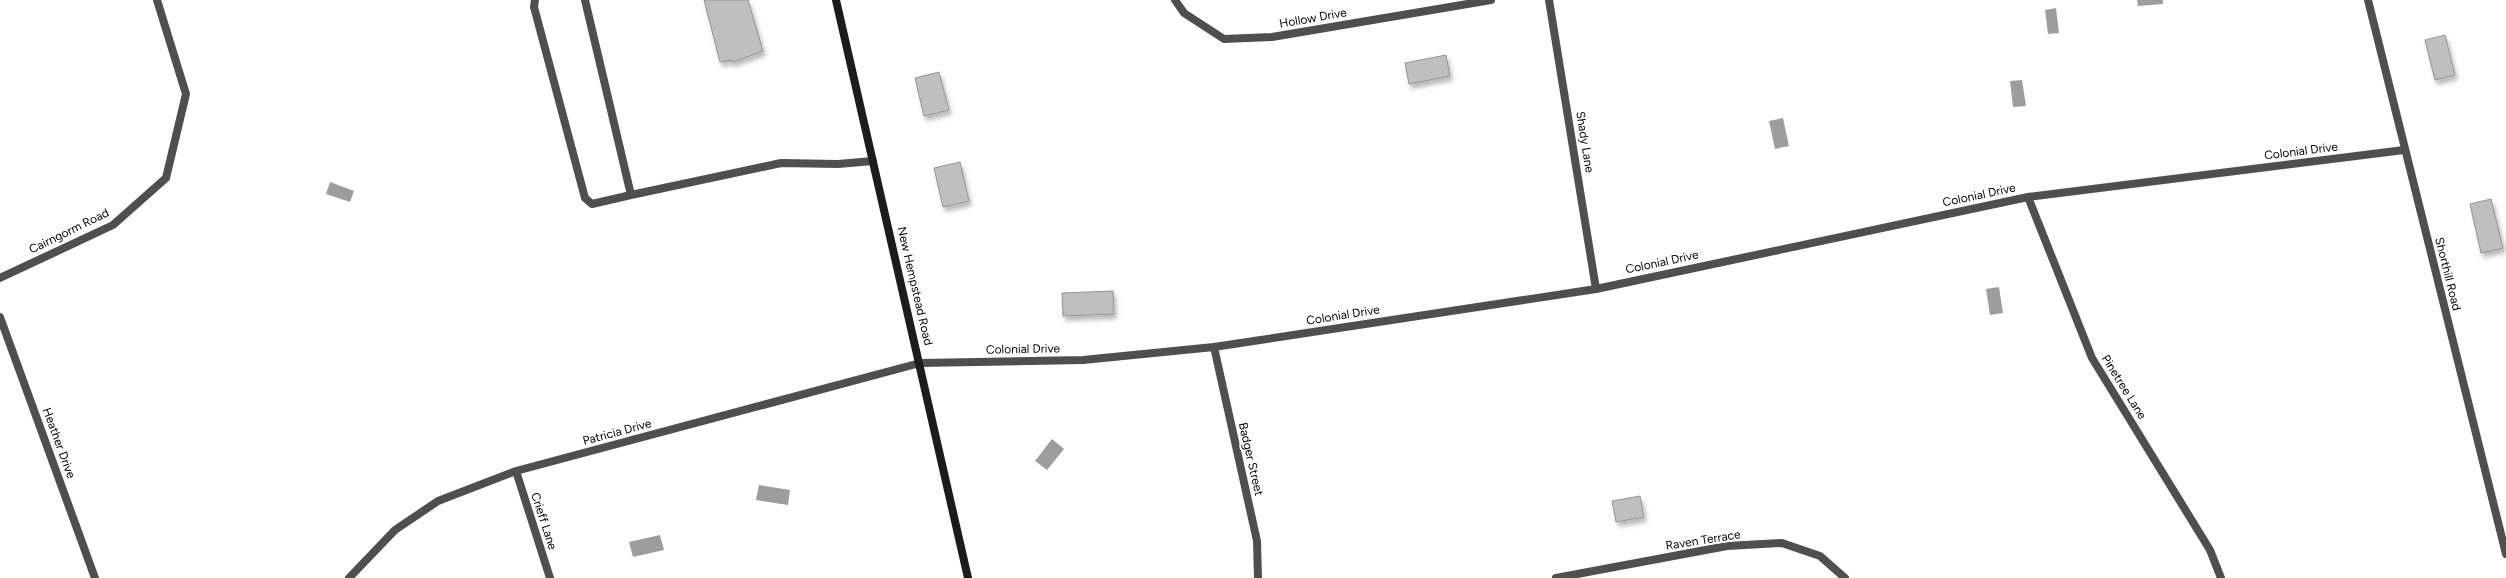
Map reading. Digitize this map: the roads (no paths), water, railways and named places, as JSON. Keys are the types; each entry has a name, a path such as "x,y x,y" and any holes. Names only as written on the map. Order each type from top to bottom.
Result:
{"street":[{"name":"Cairngorm Road","path":"0,278 113,225 166,178 186,94 157,0"},
{"path":"535,0 534,7 585,198 592,204 781,163 838,164 873,161"},
{"path":"585,0 631,195"},
{"name":"New Hempstead Road","path":"836,0 968,578"},
{"name":"Hollow Drive","path":"1175,0 1184,13 1224,39 1272,37 1491,0"},
{"name":"Shady Lane","path":"1549,0 1596,288"},
{"name":"Shorthill Road","path":"2368,0 2404,150 2506,554"},
{"name":"Colonial Drive","path":"920,363 1083,360 1214,347 1596,288 2028,197 2404,150"},
{"name":"Pinetree Lane","path":"2028,197 2092,358 2210,550 2221,578"},
{"name":"Heather Drive","path":"0,317 95,578"},
{"name":"Badger Street","path":"1214,347 1257,541 1258,578"},
{"name":"Patricia Drive","path":"348,578 395,530 438,500 516,471 920,363"},
{"name":"Crieff Lane","path":"516,471 550,578"},
{"name":"Raven Terrace","path":"1556,578 1727,546 1782,543 1820,556 1845,578"}]}
